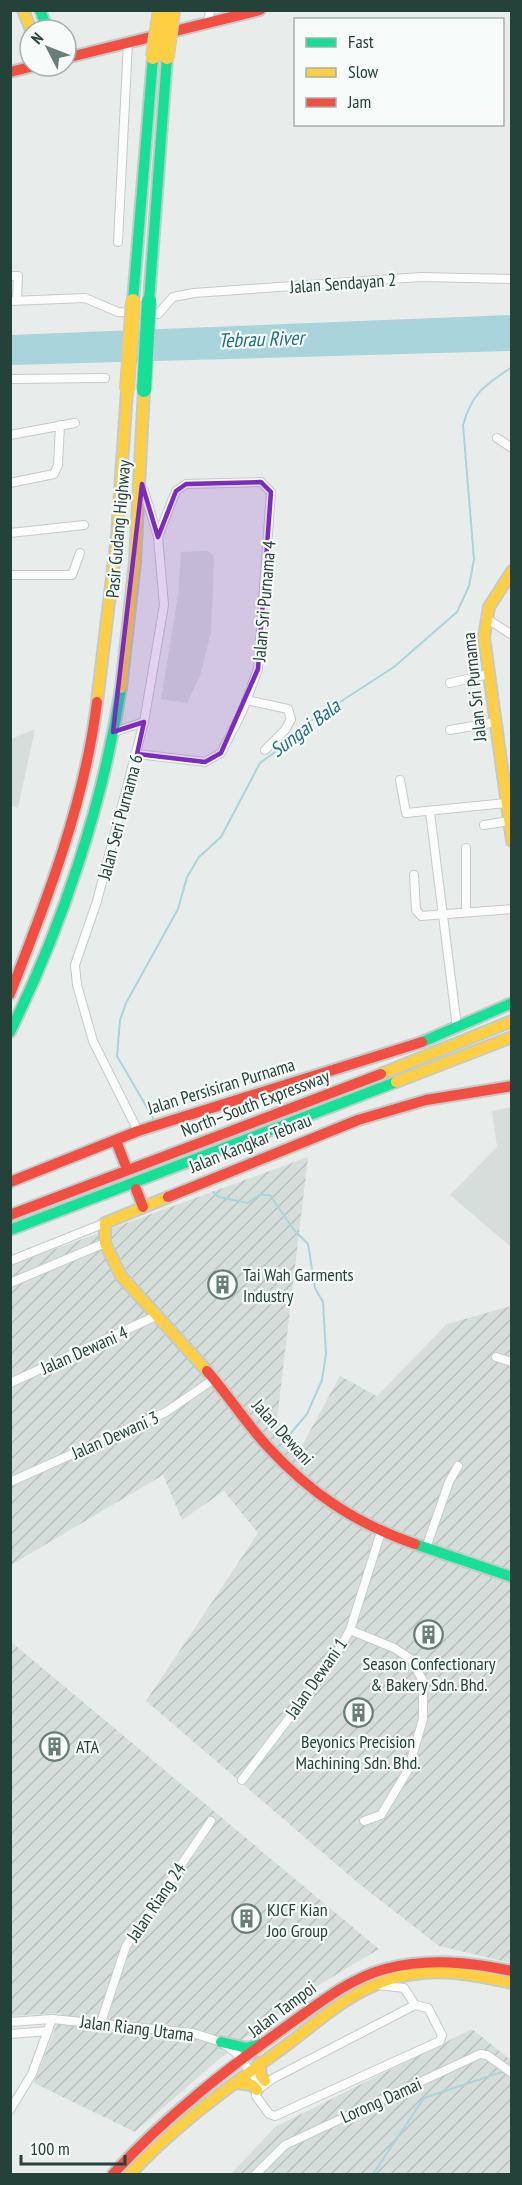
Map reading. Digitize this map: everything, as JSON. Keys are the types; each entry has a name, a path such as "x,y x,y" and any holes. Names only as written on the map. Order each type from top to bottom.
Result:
{"main road":[{"name":"Pasir Gudang Highway","path":"10,1032 57,924 113,732 128,627 142,484 160,10"},
{"name":"Pasir Gudang Highway","path":"10,994 44,908 82,780 94,730 117,536 133,301 160,57 173,10"},
{"path":"78,55 209,17 260,10"},
{"path":"78,50 90,52"},
{"name":"Jalan Sri Purnama","path":"512,571 494,596 486,618 484,637 512,841"},
{"name":"Jalan Persisiran Purnama","path":"10,1182 138,1131 417,1044 512,1003"},
{"name":"North–South Expressway","path":"10,1215 446,1049 512,1021"},
{"name":"North–South Expressway","path":"10,1230 512,1037"},
{"name":"Jalan Kangkar Tebrau","path":"105,1223 358,1120 426,1100 512,1086"},
{"path":"116,1141 125,1164"},
{"path":"136,1189 143,1206"},
{"name":"Jalan Dewani","path":"105,1223 105,1243 121,1276 214,1379 267,1446 316,1493 351,1517 381,1532 512,1577"},
{"name":"Jalan Tampoi","path":"251,2065 270,2040 343,1986 386,1968 432,1960 480,1964 510,1974"},
{"name":"Jalan Tampoi","path":"113,2175 166,2119 251,2065 350,1996 374,1984 433,1971 510,1974"},
{"path":"221,2042 247,2048 270,2040"},
{"path":"221,2042 230,2057 229,2079 252,2085 265,2083 251,2065"},
{"name":"Jalan Tampoi","path":"130,2175 174,2129 229,2079"}],"street":[{"path":"118,242 128,42"},
{"path":"10,276 18,276 14,301"},
{"name":"Jalan Sendayan 2","path":"14,301 85,298 118,312 140,315 158,314 174,297 421,276 512,279"},
{"path":"10,379 105,378"},
{"path":"10,435 75,423"},
{"path":"10,483 50,477 58,470 60,425"},
{"path":"497,438 512,448"},
{"name":"Jalan Sri Purnama 4","path":"137,753 191,762 213,759 221,753 258,669 271,492 261,482 252,481 186,484 176,491"},
{"path":"142,484 158,537"},
{"name":"Jalan Seri Purnama 6","path":"138,1131 93,1041 77,985 75,964 97,901 144,722 164,605 158,537 176,491"},
{"path":"10,533 84,525"},
{"path":"10,575 72,575 80,553"},
{"path":"486,618 512,635"},
{"path":"450,683 489,674"},
{"path":"246,700 288,709 291,719 285,730 265,750"},
{"path":"113,732 144,722"},
{"path":"450,730 496,722"},
{"path":"400,780 406,813 506,803"},
{"path":"430,812 457,1028"},
{"path":"484,825 509,821"},
{"path":"466,848 466,912"},
{"path":"414,875 417,914 421,916 512,909"},
{"name":"Jalan Kangkar Tebrau","path":"10,1261 105,1223"},
{"path":"10,1283 105,1243"},
{"name":"Jalan Dewani 4","path":"10,1383 156,1316"},
{"path":"496,1357 512,1362"},
{"name":"Jalan Dewani 3","path":"10,1482 166,1412 214,1379"},
{"path":"426,1548 449,1482 458,1466"},
{"name":"Jalan Dewani 1","path":"242,1780 331,1662 350,1630 381,1532"},
{"path":"350,1630 394,1648 411,1659 423,1681 423,1719 408,1770 381,1815 364,1821"},
{"name":"Jalan Riang 24","path":"101,2022 126,1946 211,1821"},
{"path":"374,1984 404,1988 415,2005"},
{"path":"415,2005 428,2008 442,2035 440,2041 275,2115 269,2114 256,2096 265,2083 415,2005"},
{"path":"10,2110 14,2099 32,2074 52,2019"},
{"name":"Jalan Riang Utama","path":"10,2022 52,2019 101,2022 193,2033 221,2042 251,2065"},
{"path":"10,2034 48,2031"},
{"name":"Lorong Damai","path":"256,2175 285,2145 480,2054 484,2053 512,2073"}],"highlighted area":[{"path":"261,482 271,492 258,669 221,753 205,762 137,754 144,722 113,732 142,484 158,537 176,491 186,484"}],"shaded area":[{"path":"206,551 213,554 214,559 211,632 200,676 187,703 161,699 178,596 181,552"},
{"path":"35,729 18,808 11,806 11,739"},
{"path":"512,1107 511,1247 450,1195 497,1147 492,1111"},
{"path":"308,1157 277,1420 299,1451 340,1376 377,1396 447,1324 511,1306 511,1963 439,1946 358,1883 146,1701 258,1533 224,1491 182,1520 163,1475 11,1565 11,1265"},
{"path":"10,1641 379,1949 309,1991 238,2043 135,2132 34,2083 61,2013 11,2016"},
{"path":"472,2029 511,2060 511,2174 231,2174 275,2127"}],"water":[{"name":"Tebrau River","path":"512,315 511,351 11,365 10,335"}],"waterway":[{"name":"Sungai Bala","path":"153,1118 117,1056 120,1020 126,1003 178,909 187,877 199,857 221,837 260,763 282,747 306,724 394,667 457,612 469,586 474,559 463,425 475,397 494,379 512,367"},
{"path":"213,1192 219,1197 248,1203 259,1195 270,1195 294,1230 308,1244 315,1288 323,1302 326,1354 322,1380 307,1414 291,1433"},
{"path":"373,2174 424,2098 505,2071"}],"traffic: fast":[{"path":"40,10 43,18"},
{"path":"133,301 153,57"},
{"path":"149,301 167,57"},
{"path":"144,390 149,301"},
{"path":"10,1032 47,950 78,864 103,776 121,688"},
{"path":"422,1042 512,1003"},
{"path":"10,1230 396,1082"},
{"path":"415,1544 512,1577"},
{"path":"221,2042 247,2048 260,2044"}],"traffic: slow":[{"path":"23,10 26,18"},
{"path":"153,57 160,10"},
{"path":"167,57 173,10"},
{"path":"127,390 133,301"},
{"path":"97,702 117,536 127,390"},
{"path":"121,688 135,562 144,390"},
{"path":"512,571 489,607 484,637 512,841"},
{"path":"381,1074 512,1021"},
{"path":"396,1082 512,1037"},
{"path":"168,1197 105,1223 105,1243 121,1276 207,1371"},
{"path":"130,2174 167,2138 246,2074 350,1998 376,1984 407,1975 437,1972 467,1974 512,1983"},
{"path":"259,2063 261,2076 265,2081"},
{"path":"235,2083 252,2085 257,2090"}],"traffic: jam":[{"path":"78,55 260,10"},
{"path":"10,72 18,70"},
{"path":"10,994 51,887 74,814 84,777 97,702"},
{"path":"10,1182 138,1131 422,1042"},
{"path":"10,1215 381,1074"},
{"path":"168,1197 358,1120 426,1100 512,1086"},
{"path":"116,1141 125,1164"},
{"path":"136,1189 143,1207"},
{"path":"207,1371 259,1437 300,1479 353,1516 415,1544"},
{"path":"113,2174 154,2132 221,2076 313,2007 359,1979 385,1969 433,1962 480,1965 512,1971"}],"place":[{"name":"Tai Wah Garments Industry","path":"222,1284"},
{"name":"Season Confectionary & Bakery Sdn. Bhd.","path":"429,1634"},
{"name":"Beyonics Precision Machining Sdn. Bhd.","path":"358,1712"},
{"name":"ATA","path":"55,1746"},
{"name":"KJCF Kian Joo Group","path":"246,1919"}]}
